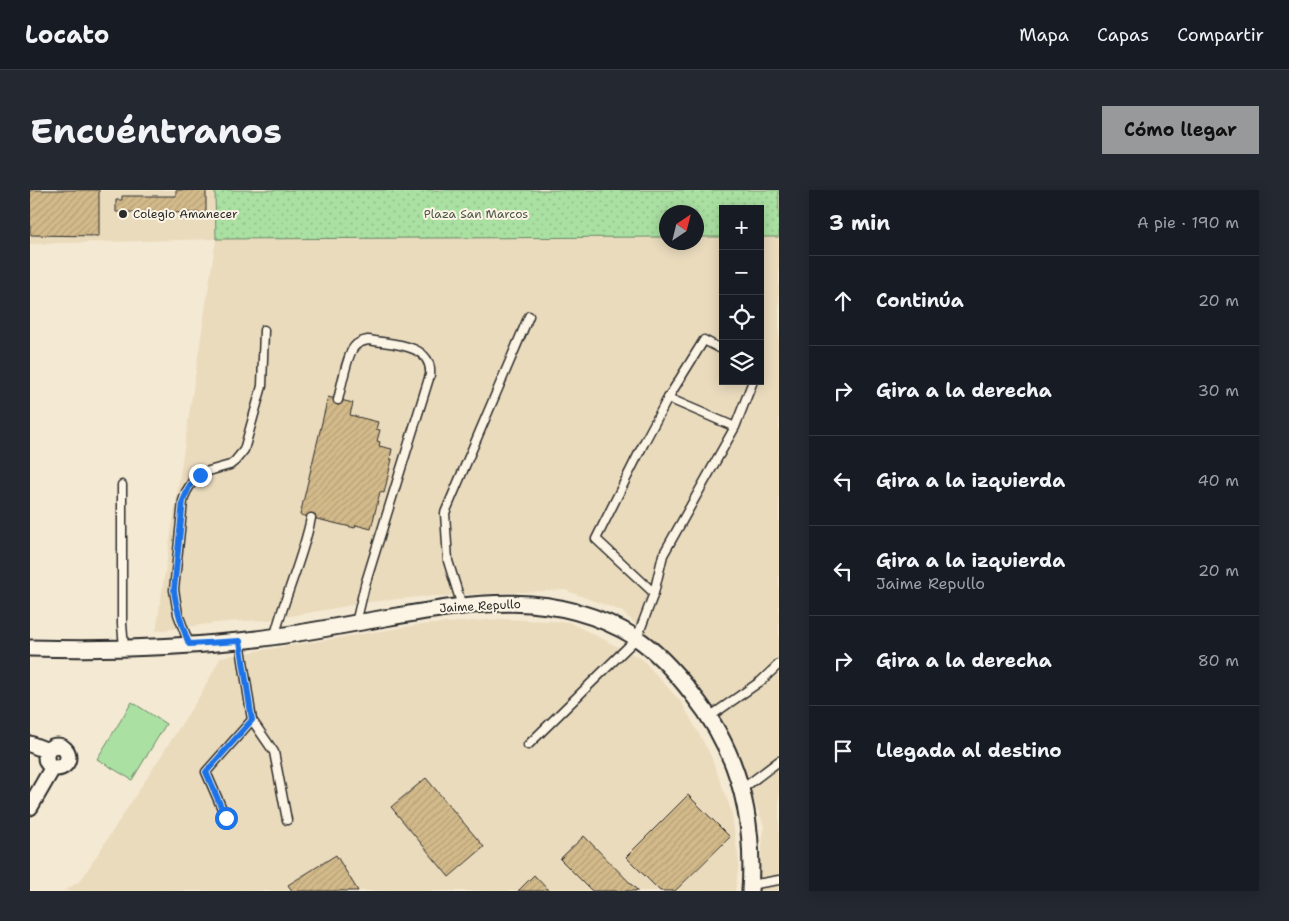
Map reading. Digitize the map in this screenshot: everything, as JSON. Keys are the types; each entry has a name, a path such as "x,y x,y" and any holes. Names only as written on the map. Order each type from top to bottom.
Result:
{"street":[{"name":"Jaime Repullo","path":"30,648 124,648 240,641 356,623 429,609 462,606 529,604 580,612 610,624 637,638 675,672 709,717 725,746 742,789 751,841 750,888"},
{"path":"30,744 48,751 47,762 53,767 30,807"}],"lane":[{"path":"462,606 448,561 445,513 530,316"},
{"path":"189,644 178,614 174,590 183,501 186,492 194,480 205,472 230,465 244,450 262,386 264,330"},
{"path":"338,400 352,350 358,343 368,340 416,349 426,356 430,375 365,584 356,623"},
{"path":"654,593 596,538 668,398 704,340 719,348"},
{"path":"528,745 637,638 654,593 663,555 735,427 751,385"},
{"path":"668,398 735,427"},
{"path":"122,485 122,624 124,648"},
{"path":"276,635 282,610 306,540 311,518"},
{"path":"240,641 252,720 274,752 287,820"},
{"path":"709,717 761,681 779,664"},
{"path":"226,818 206,772 252,720"},
{"path":"742,789 779,762"},
{"path":"750,888 779,880"}],"shaded area":[{"path":"30,190 215,190 217,239 659,237 659,250 704,250 704,237 719,237 719,385 764,385 764,237 779,237 779,891 758,891 764,826 718,711 674,659 621,611 565,590 420,597 369,602 268,620 224,622 156,631 216,239 30,244"},
{"path":"502,619 569,622 642,659 682,703 710,754 731,810 739,863 735,891 64,891 81,880 199,697 221,657 418,625"}],"green space":[{"name":"Plaza San Marcos","path":"215,190 779,190 779,237 764,237 764,205 719,205 719,237 704,237 704,205 659,205 659,237 216,239"},
{"path":"132,702 166,724 132,780 97,759"}],"building":[{"path":"30,190 99,190 99,236 30,235"},
{"path":"176,190 206,190 206,213 116,212 116,200 122,200 122,196 176,196"},
{"path":"328,397 353,403 350,415 378,422 376,429 380,430 377,441 380,442 379,446 392,449 390,459 392,459 384,493 380,492 371,529 356,525 355,528 300,515"},
{"path":"426,778 484,847 449,877 391,807"},
{"path":"688,795 730,837 675,891 660,891 626,857"},
{"path":"584,836 638,891 592,891 560,859"},
{"path":"336,855 358,891 292,891 288,885"},
{"path":"534,875 549,891 518,891"}],"place":[{"name":"Colegio Amanecer","path":"123,214"}],"route":[{"path":"200,475 190,485 183,501 174,590 178,614 189,644 240,641 252,720 206,772 226,818"}]}
